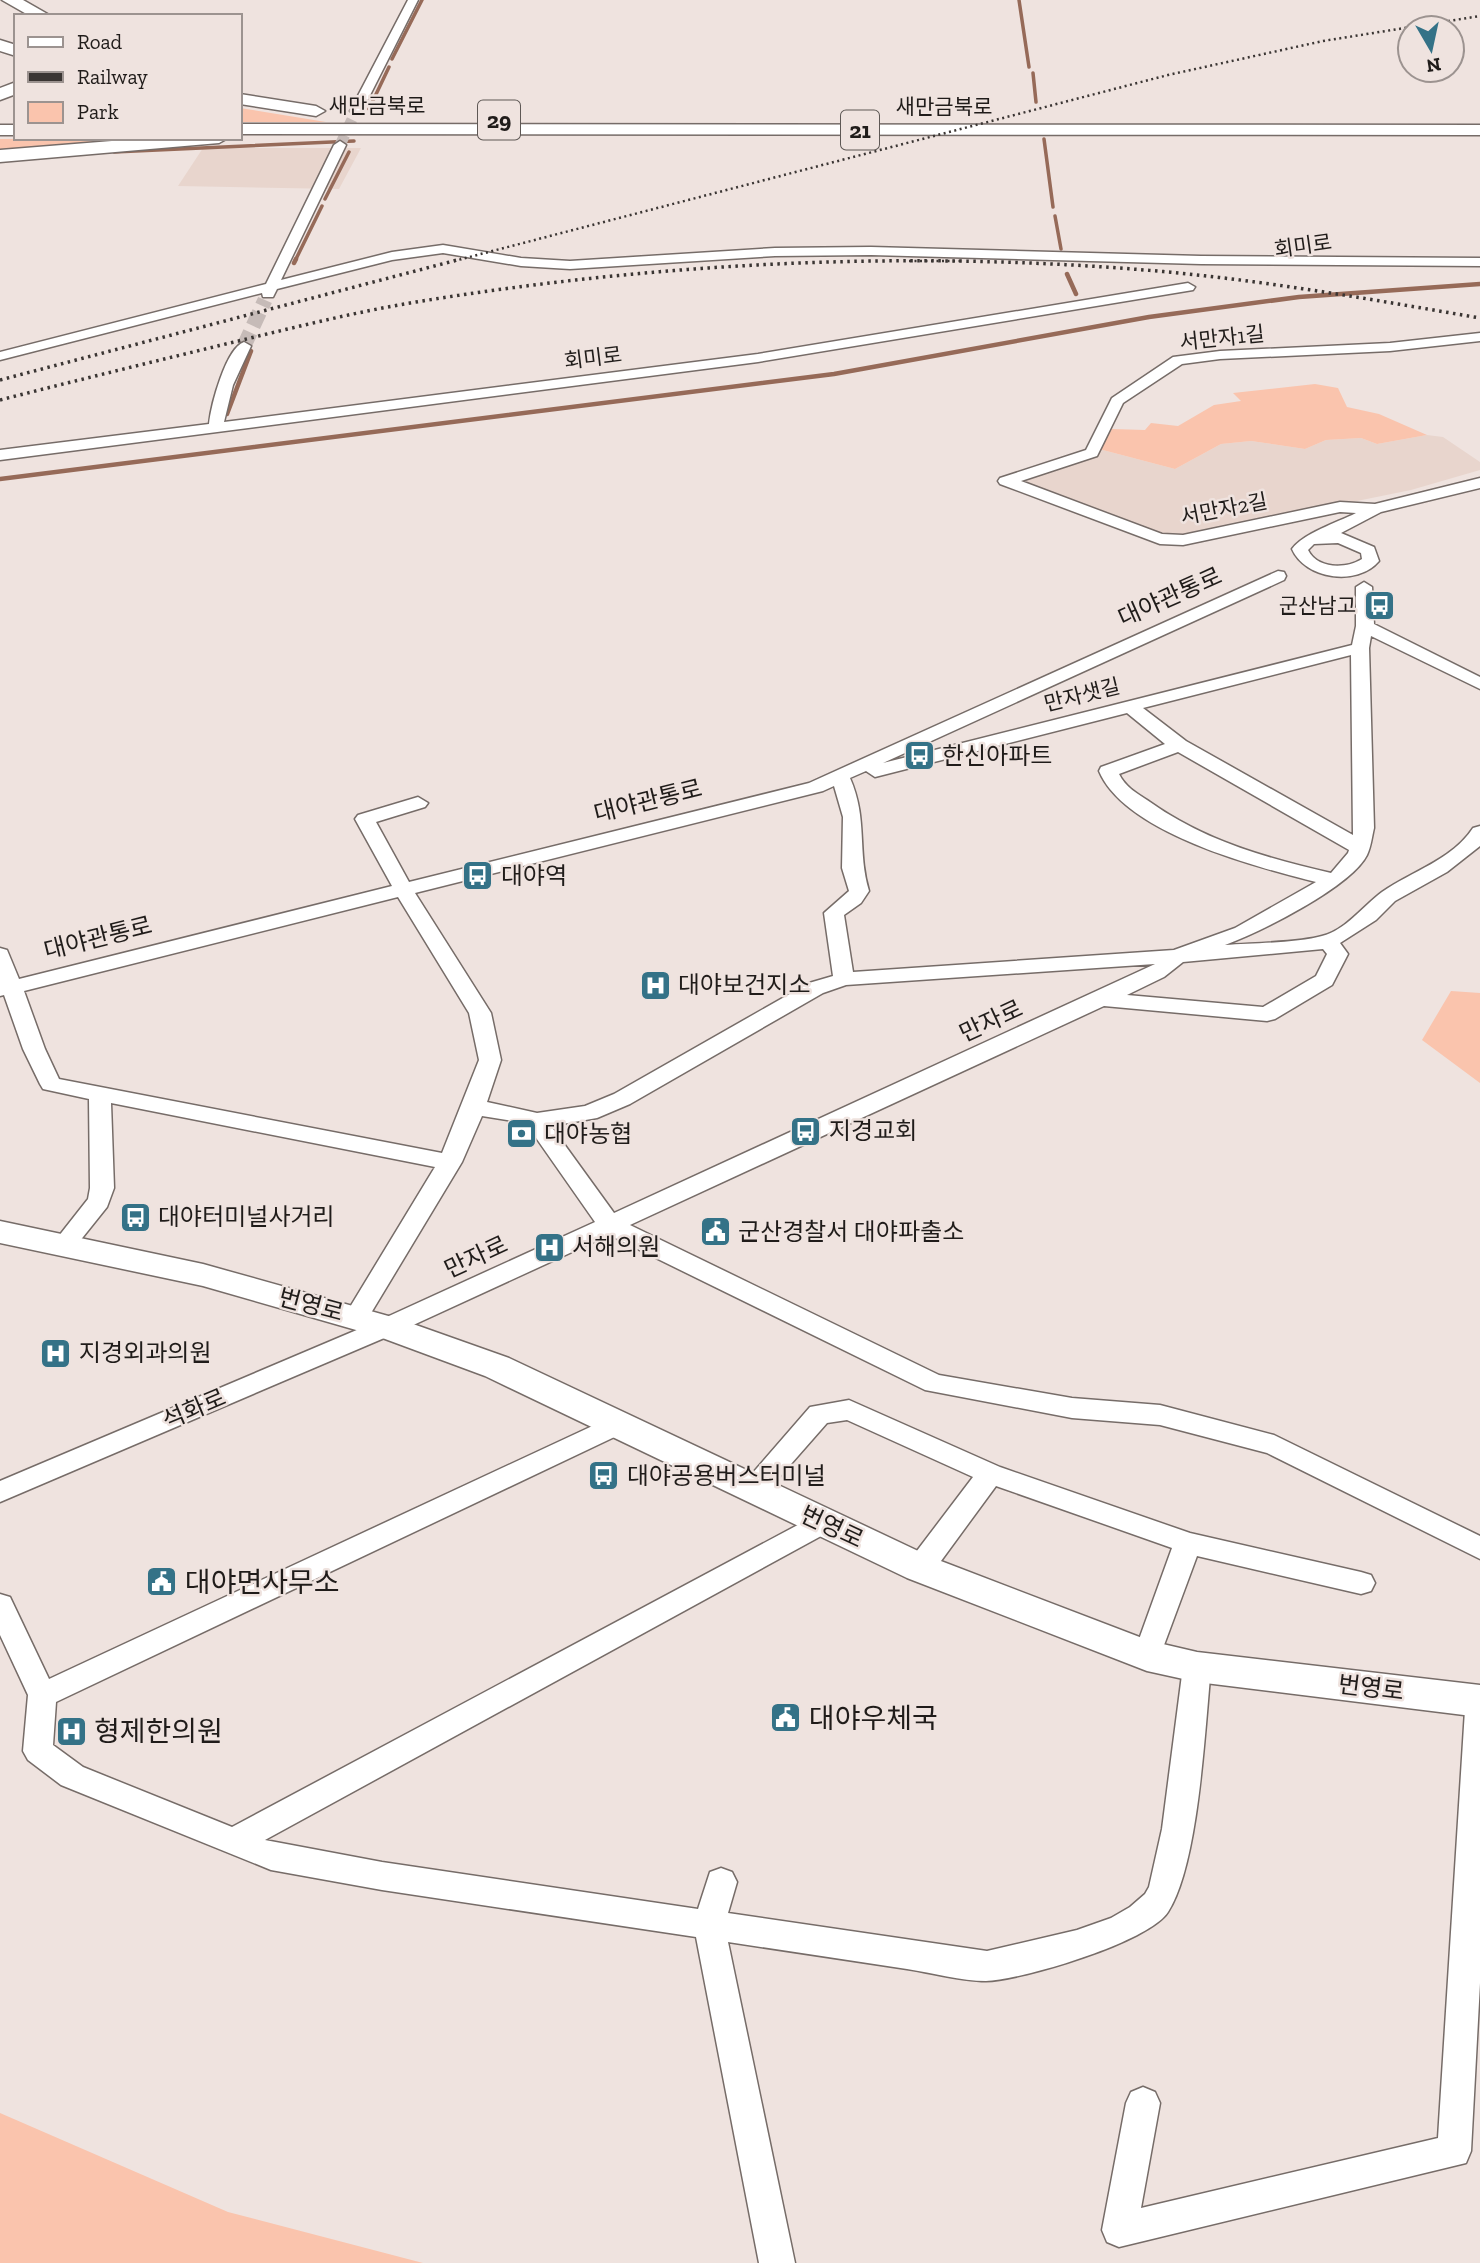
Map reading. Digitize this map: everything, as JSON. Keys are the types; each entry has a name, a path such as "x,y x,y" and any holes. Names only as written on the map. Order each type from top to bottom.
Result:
{"highway":[{"path":"10,0 39,14"},
{"name":"29","path":"242,99 324,112 436,119 760,127"},
{"name":"새만금북로","path":"760,127 1480,123"},
{"name":"새만금북로","path":"242,127 1480,130"},
{"path":"242,137 760,127"},
{"path":"0,156 195,140"}],"main road":[{"name":"번영로","path":"0,1232 203,1275 372,1322 497,1367 920,1568 1147,1657 1197,1667 1480,1701"}],"street":[{"path":"356,111 413,0"},
{"path":"265,300 340,145"},
{"path":"0,356 391,256 443,249 521,262 570,265 763,253 857,251 1201,260 1480,262"},
{"name":"회미로","path":"1261,273 1352,260"},
{"name":"회미로","path":"0,455 758,358 1188,287"},
{"name":"서만자1길","path":"1006,481 1092,453 1117,401 1178,360 1220,355 1390,347 1477,336"},
{"path":"216,428 218,405 226,378 244,346"},
{"path":"1416,498 1436,486 1480,473"},
{"name":"서만자2길","path":"1006,481 1160,539 1183,540 1340,507 1369,513"},
{"path":"1279,576 1309,540 1319,538 1369,513 1416,498 1480,483"},
{"name":"만자로","path":"372,1322 610,1225 1102,999 1157,973 1177,956 1242,932 1334,880 1358,854 1364,828 1360,648 1365,626 1366,558 1371,537 1369,513"},
{"path":"1279,576 1330,569 1348,570 1366,558 1353,541 1319,538"},
{"path":"1300,549 1305,560 1330,569 1364,587"},
{"name":"대야관통로","path":"7,988 816,786 1279,576"},
{"path":"1365,626 1480,684"},
{"name":"만자샛길","path":"816,786 1360,648"},
{"path":"1129,706 1179,745 1359,847"},
{"path":"1179,745 1108,771 1113,784 1163,822 1201,842 1242,858 1334,880"},
{"path":"842,780 851,802 852,868 859,891 854,899 834,913 844,979"},
{"path":"372,1322 450,1162 474,1107 490,1060 480,1013 403,889 365,819 418,803"},
{"path":"531,1121 589,1113 622,1099 816,988 844,979 1177,956 1328,942 1369,916 1388,897 1440,868 1477,839 1480,832"},
{"path":"1102,999 1267,1014 1325,980 1338,954 1328,942"},
{"path":"0,954 7,988 51,1084 450,1162"},
{"path":"63,1246 99,1201 102,1188 100,1094"},
{"path":"474,1107 513,1113 540,1127 610,1225 934,1383 1072,1408 1160,1415 1274,1445 1480,1548"},
{"name":"석화로","path":"0,1492 372,1322"},
{"path":"753,1490 819,1414 849,1410 991,1474 1188,1543 1361,1583"},
{"path":"42,1695 616,1425"},
{"path":"920,1568 991,1474"},
{"path":"234,1841 824,1522"},
{"path":"1147,1657 1188,1543"},
{"path":"0,1605 42,1695 38,1751 72,1776 271,1856 382,1876 987,1966 1055,1951 1116,1933 1158,1903 1172,1859 1197,1667"},
{"path":"1143,2103 1119,2230 1454,2151 1480,1710"},
{"path":"721,1882 709,1925 777,2263"}],"shaded area":[{"path":"203,148 361,148 339,189 178,186"},
{"path":"1427,435 1443,437 1480,462 1480,470 1411,490 1185,536 1163,537 1006,481 1099,449 1175,469 1221,444 1251,441 1305,449 1326,440 1361,438 1377,444"}],"green space":[{"path":"242,108 326,122 242,122"},
{"path":"0,139 14,140 159,140 0,154"},
{"path":"1315,384 1338,388 1347,407 1379,414 1427,435 1377,444 1361,438 1326,440 1305,449 1251,441 1221,444 1175,469 1099,449 1112,429 1145,430 1151,423 1178,426 1214,405 1241,401 1233,393"},
{"path":"1451,991 1480,993 1480,1083 1422,1040"},
{"path":"0,2113 228,2212 423,2263 0,2263"}],"waterway":[{"path":"392,59 422,0"},
{"path":"1019,0 1029,67"},
{"path":"369,109 389,67"},
{"path":"1033,73 1036,102"},
{"path":"1044,139 1053,207"},
{"path":"114,152 354,141"},
{"path":"325,199 349,152"},
{"path":"295,261 322,206"},
{"path":"1055,216 1061,249"},
{"path":"1067,274 1076,294"},
{"path":"0,479 834,374 1149,317 1299,297 1480,284"},
{"path":"227,414 251,351"}],"tunnel":[{"path":"340,145 356,111"},
{"path":"244,346 265,300"}],"railway":[{"path":"454,261 1168,75 1323,41 1480,16"},
{"path":"0,380 461,259"},
{"path":"0,400 366,311 501,289 592,278 776,264 961,261"},
{"path":"961,261 1053,264 1187,274 1271,284 1480,318"}],"place":[{"name":"군산남고","path":"1379,606"},
{"name":"한신아파트","path":"919,756"},
{"name":"대야역","path":"478,876"},
{"name":"대야보건지소","path":"655,985"},
{"name":"지경교회","path":"806,1131"},
{"name":"대야농협","path":"521,1134"},
{"name":"대야터미널사거리","path":"135,1217"},
{"name":"군산경찰서 대야파출소","path":"715,1232"},
{"name":"서해의원","path":"549,1247"},
{"name":"지경외과의원","path":"56,1353"},
{"name":"대야공용버스터미널","path":"604,1476"},
{"name":"대야면사무소","path":"162,1582"},
{"name":"대야우체국","path":"786,1718"},
{"name":"형제한의원","path":"71,1731"}]}
